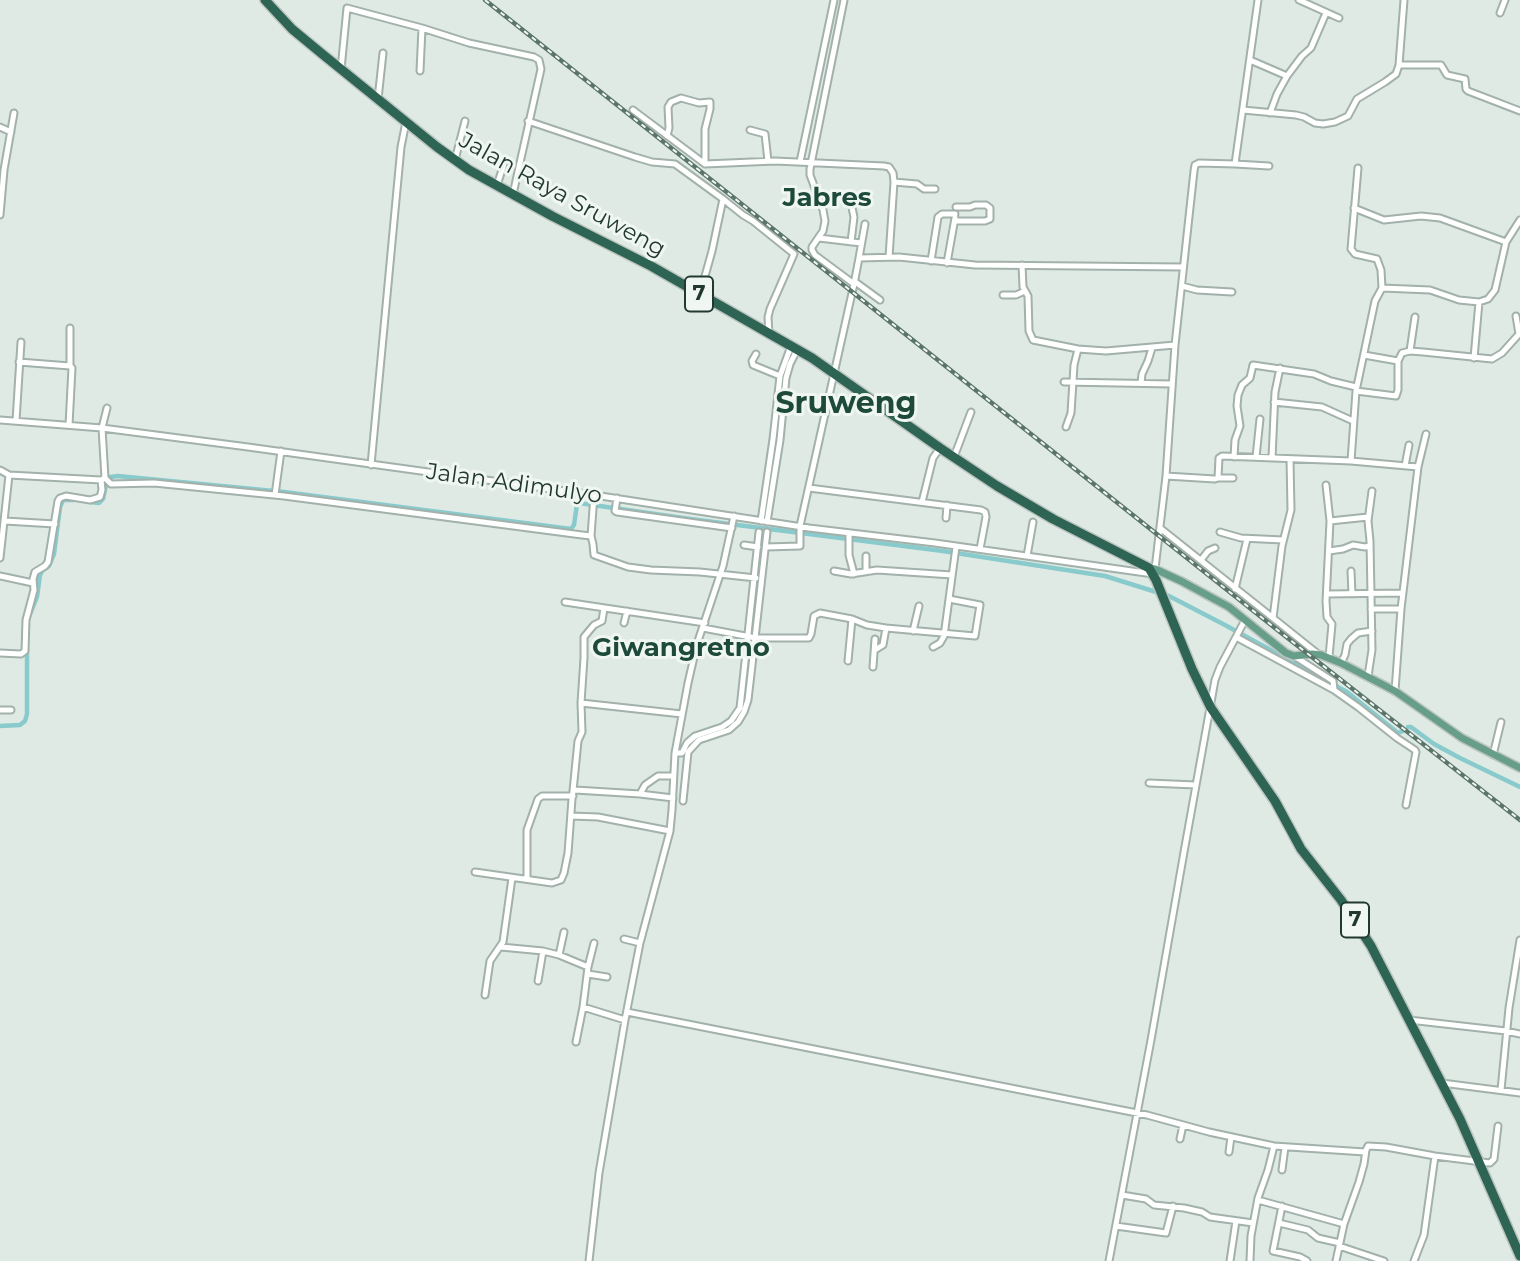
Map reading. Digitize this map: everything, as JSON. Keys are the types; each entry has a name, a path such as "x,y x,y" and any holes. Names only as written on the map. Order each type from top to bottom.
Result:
{"highway":[{"name":"Jalan Raya Sruweng","path":"265,0 292,29 469,170 651,266 794,348 833,372 940,448 1040,512 1153,570"},
{"name":"7","path":"1153,570 1192,669 1211,708 1275,801 1301,849 1358,924 1384,971 1442,1083 1520,1256"}],"main road":[{"path":"1153,570 1229,607 1280,649 1294,656 1325,656 1368,676 1395,691 1462,738 1520,768"}],"street":[{"path":"341,69 348,0"},
{"path":"800,162 834,0"},
{"path":"844,0 811,164 810,175 825,216 819,238 812,247 813,253 880,300"},
{"path":"1235,164 1258,0"},
{"path":"1299,0 1339,18"},
{"path":"1242,110 1296,115 1317,123 1335,122 1351,113 1359,97 1396,74 1405,0"},
{"path":"1500,13 1505,0"},
{"path":"348,8 539,60 541,69 513,194"},
{"path":"1270,113 1276,94 1302,56 1311,48 1326,13"},
{"path":"420,71 422,28"},
{"path":"378,99 383,52"},
{"path":"1250,60 1287,76"},
{"path":"1399,65 1441,65 1447,75 1465,79 1468,92 1520,111"},
{"path":"816,86 826,88"},
{"path":"667,136 668,107 671,102 678,98 699,103 710,102 705,129 705,164"},
{"path":"812,100 823,102"},
{"path":"632,110 705,164 768,161 884,166 891,169 894,183 889,257"},
{"path":"0,215 2,170 14,113"},
{"path":"456,160 465,121"},
{"path":"528,121 635,158 675,164 794,254 769,313 769,334"},
{"path":"371,464 401,147 407,122"},
{"path":"0,127 11,132"},
{"path":"750,130 765,134 768,161"},
{"path":"1153,570 1166,476 1175,345 1195,166 1196,163 1202,162 1269,166"},
{"path":"497,185 504,164"},
{"path":"1351,461 1356,389 1375,301 1382,288 1377,259 1355,254 1351,249 1358,168"},
{"path":"894,183 917,184 924,189 935,190"},
{"path":"700,294 723,199"},
{"path":"851,203 851,242"},
{"path":"930,261 938,217 942,214 975,205 986,205 990,208 990,219 985,221 956,211"},
{"path":"1354,208 1384,220 1420,216 1440,218 1506,242"},
{"path":"947,263 956,211"},
{"path":"1382,288 1430,290 1459,300 1479,302 1492,296 1506,242 1520,220"},
{"path":"766,547 800,547 800,530 865,224"},
{"path":"819,238 862,243"},
{"path":"859,258 889,257 975,265 1183,267"},
{"path":"1022,265 1028,296 1029,331 1033,340 1078,349 1106,351 1175,345"},
{"path":"1182,286 1197,290 1231,292"},
{"path":"1003,295 1016,295 1025,291"},
{"path":"1474,358 1479,302"},
{"path":"1234,457 1235,440 1240,429 1237,406 1239,391 1250,378 1252,366 1255,364 1314,374 1356,389 1395,396 1398,390 1398,361 1402,353 1410,351 1487,359 1498,357 1520,334 1516,316"},
{"path":"1410,351 1415,317"},
{"path":"69,425 72,368 70,328"},
{"path":"16,421 21,342"},
{"path":"777,439 780,376 794,348"},
{"path":"764,522 786,378 794,348"},
{"path":"1141,383 1152,348"},
{"path":"1066,427 1071,411 1078,349"},
{"path":"756,355 752,361 753,365 780,376"},
{"path":"1364,355 1398,361"},
{"path":"19,362 70,366"},
{"path":"1272,458 1274,402 1280,368"},
{"path":"1064,382 1172,384"},
{"path":"1274,402 1322,408 1353,421"},
{"path":"0,653 21,654 25,651 26,620 35,572 48,562 58,501 66,496 95,499 100,497 105,480 102,428 107,408"},
{"path":"954,457 971,412"},
{"path":"1256,457 1260,419"},
{"path":"0,420 0,429"},
{"name":"Jalan Adimulyo","path":"0,420 102,428 371,464 593,501 617,498 733,523 764,522 849,538 1153,570"},
{"path":"1395,691 1401,609 1418,467 1426,433"},
{"path":"1405,466 1409,445"},
{"path":"922,502 933,458 940,448"},
{"path":"275,492 281,452"},
{"path":"1218,478 1220,457 1351,461 1418,467"},
{"path":"1273,618 1283,540 1291,510 1290,460"},
{"path":"0,470 9,475 275,492 591,536"},
{"path":"0,558 9,475"},
{"path":"1166,476 1204,480 1233,478"},
{"path":"1160,528 1235,589 1325,656 1332,624 1327,617 1331,521 1326,485"},
{"path":"809,488 978,509 986,514 980,550"},
{"path":"1368,676 1372,658 1368,517 1372,491"},
{"path":"617,498 616,508 656,519 733,523 721,574 693,658 682,714 682,801"},
{"path":"593,501 591,536 594,555 628,567 762,578"},
{"path":"947,505 947,518"},
{"path":"1331,521 1368,517"},
{"path":"1027,556 1033,522"},
{"path":"3,524 55,524"},
{"path":"748,674 748,636 759,532"},
{"path":"589,1261 599,1173 626,1016 640,943 670,831 673,776 681,753 697,738 723,730 740,715 755,638 767,532"},
{"path":"1220,532 1247,539 1283,540"},
{"path":"849,538 849,555 854,574"},
{"path":"1235,589 1247,539"},
{"path":"744,545 758,547"},
{"path":"1329,551 1353,545 1370,545"},
{"path":"933,647 940,643 944,634 956,548"},
{"path":"1201,560 1207,552 1215,548"},
{"path":"866,556 866,571"},
{"path":"835,571 854,574 881,570 952,575"},
{"path":"1351,571 1352,594"},
{"path":"0,576 33,583"},
{"path":"1327,594 1403,593"},
{"path":"565,602 627,611 755,638 808,638 814,615 818,613 886,628 975,636 980,607 977,604 949,599"},
{"path":"913,631 919,606"},
{"path":"475,872 552,883 563,877 568,853 578,741 582,732 584,637 594,625 601,622 604,608"},
{"path":"1371,610 1401,609"},
{"path":"624,623 627,611"},
{"path":"848,661 852,619"},
{"path":"1109,1261 1217,674 1245,620"},
{"path":"874,650 883,645 886,628"},
{"path":"1341,663 1351,639 1358,633 1372,631"},
{"path":"1238,633 1334,687"},
{"path":"873,667 875,639"},
{"path":"1294,656 1416,751 1406,805"},
{"path":"581,703 682,714"},
{"path":"0,710 11,710"},
{"path":"1493,755 1502,722"},
{"path":"640,794 645,785 658,776 673,776"},
{"path":"1149,783 1196,785"},
{"path":"527,879 527,830 538,799 542,796 573,793 582,789 673,798"},
{"path":"571,816 598,817 670,831"},
{"path":"485,995 490,961 503,942 512,878"},
{"path":"559,955 564,932"},
{"path":"624,939 640,943"},
{"path":"1501,1090 1506,1031 1520,940"},
{"path":"576,1042 594,943"},
{"path":"501,947 559,955 607,977"},
{"path":"538,981 543,951"},
{"path":"583,1007 1158,1117 1274,1146 1365,1152"},
{"path":"1409,1020 1520,1034"},
{"path":"1442,1083 1520,1093"},
{"path":"1180,1139 1183,1125"},
{"path":"1336,1261 1344,1224 1368,1146 1490,1163 1493,1161 1498,1126"},
{"path":"1229,1152 1231,1137"},
{"path":"1250,1261 1253,1223 1274,1146"},
{"path":"1282,1170 1285,1147"},
{"path":"1415,1261 1425,1228 1435,1156"},
{"path":"1122,1195 1146,1199 1154,1205 1173,1206 1216,1218 1253,1223"},
{"path":"1258,1200 1344,1224"},
{"path":"1116,1226 1166,1233 1173,1206"},
{"path":"1282,1206 1273,1251 1307,1261"},
{"path":"1230,1261 1236,1221"},
{"path":"1279,1223 1308,1230 1318,1238 1384,1261"}],"waterway":[{"path":"90,502 99,503 103,499 110,477 118,476 284,492 571,529 579,503 943,551 1105,576 1169,596 1225,625 1347,692 1398,733 1403,731"},
{"path":"28,619 37,597 40,575 49,566 54,554 60,507 63,500 74,500"},
{"path":"0,726 20,725 25,721 27,649"},
{"path":"1408,727 1460,758 1520,787"}],"railway":[{"path":"485,0 1520,820"}],"district":[{"name":"Jabres","path":"827,198"},
{"name":"Sruweng","path":"846,404"},
{"name":"Giwangretno","path":"681,648"}]}
